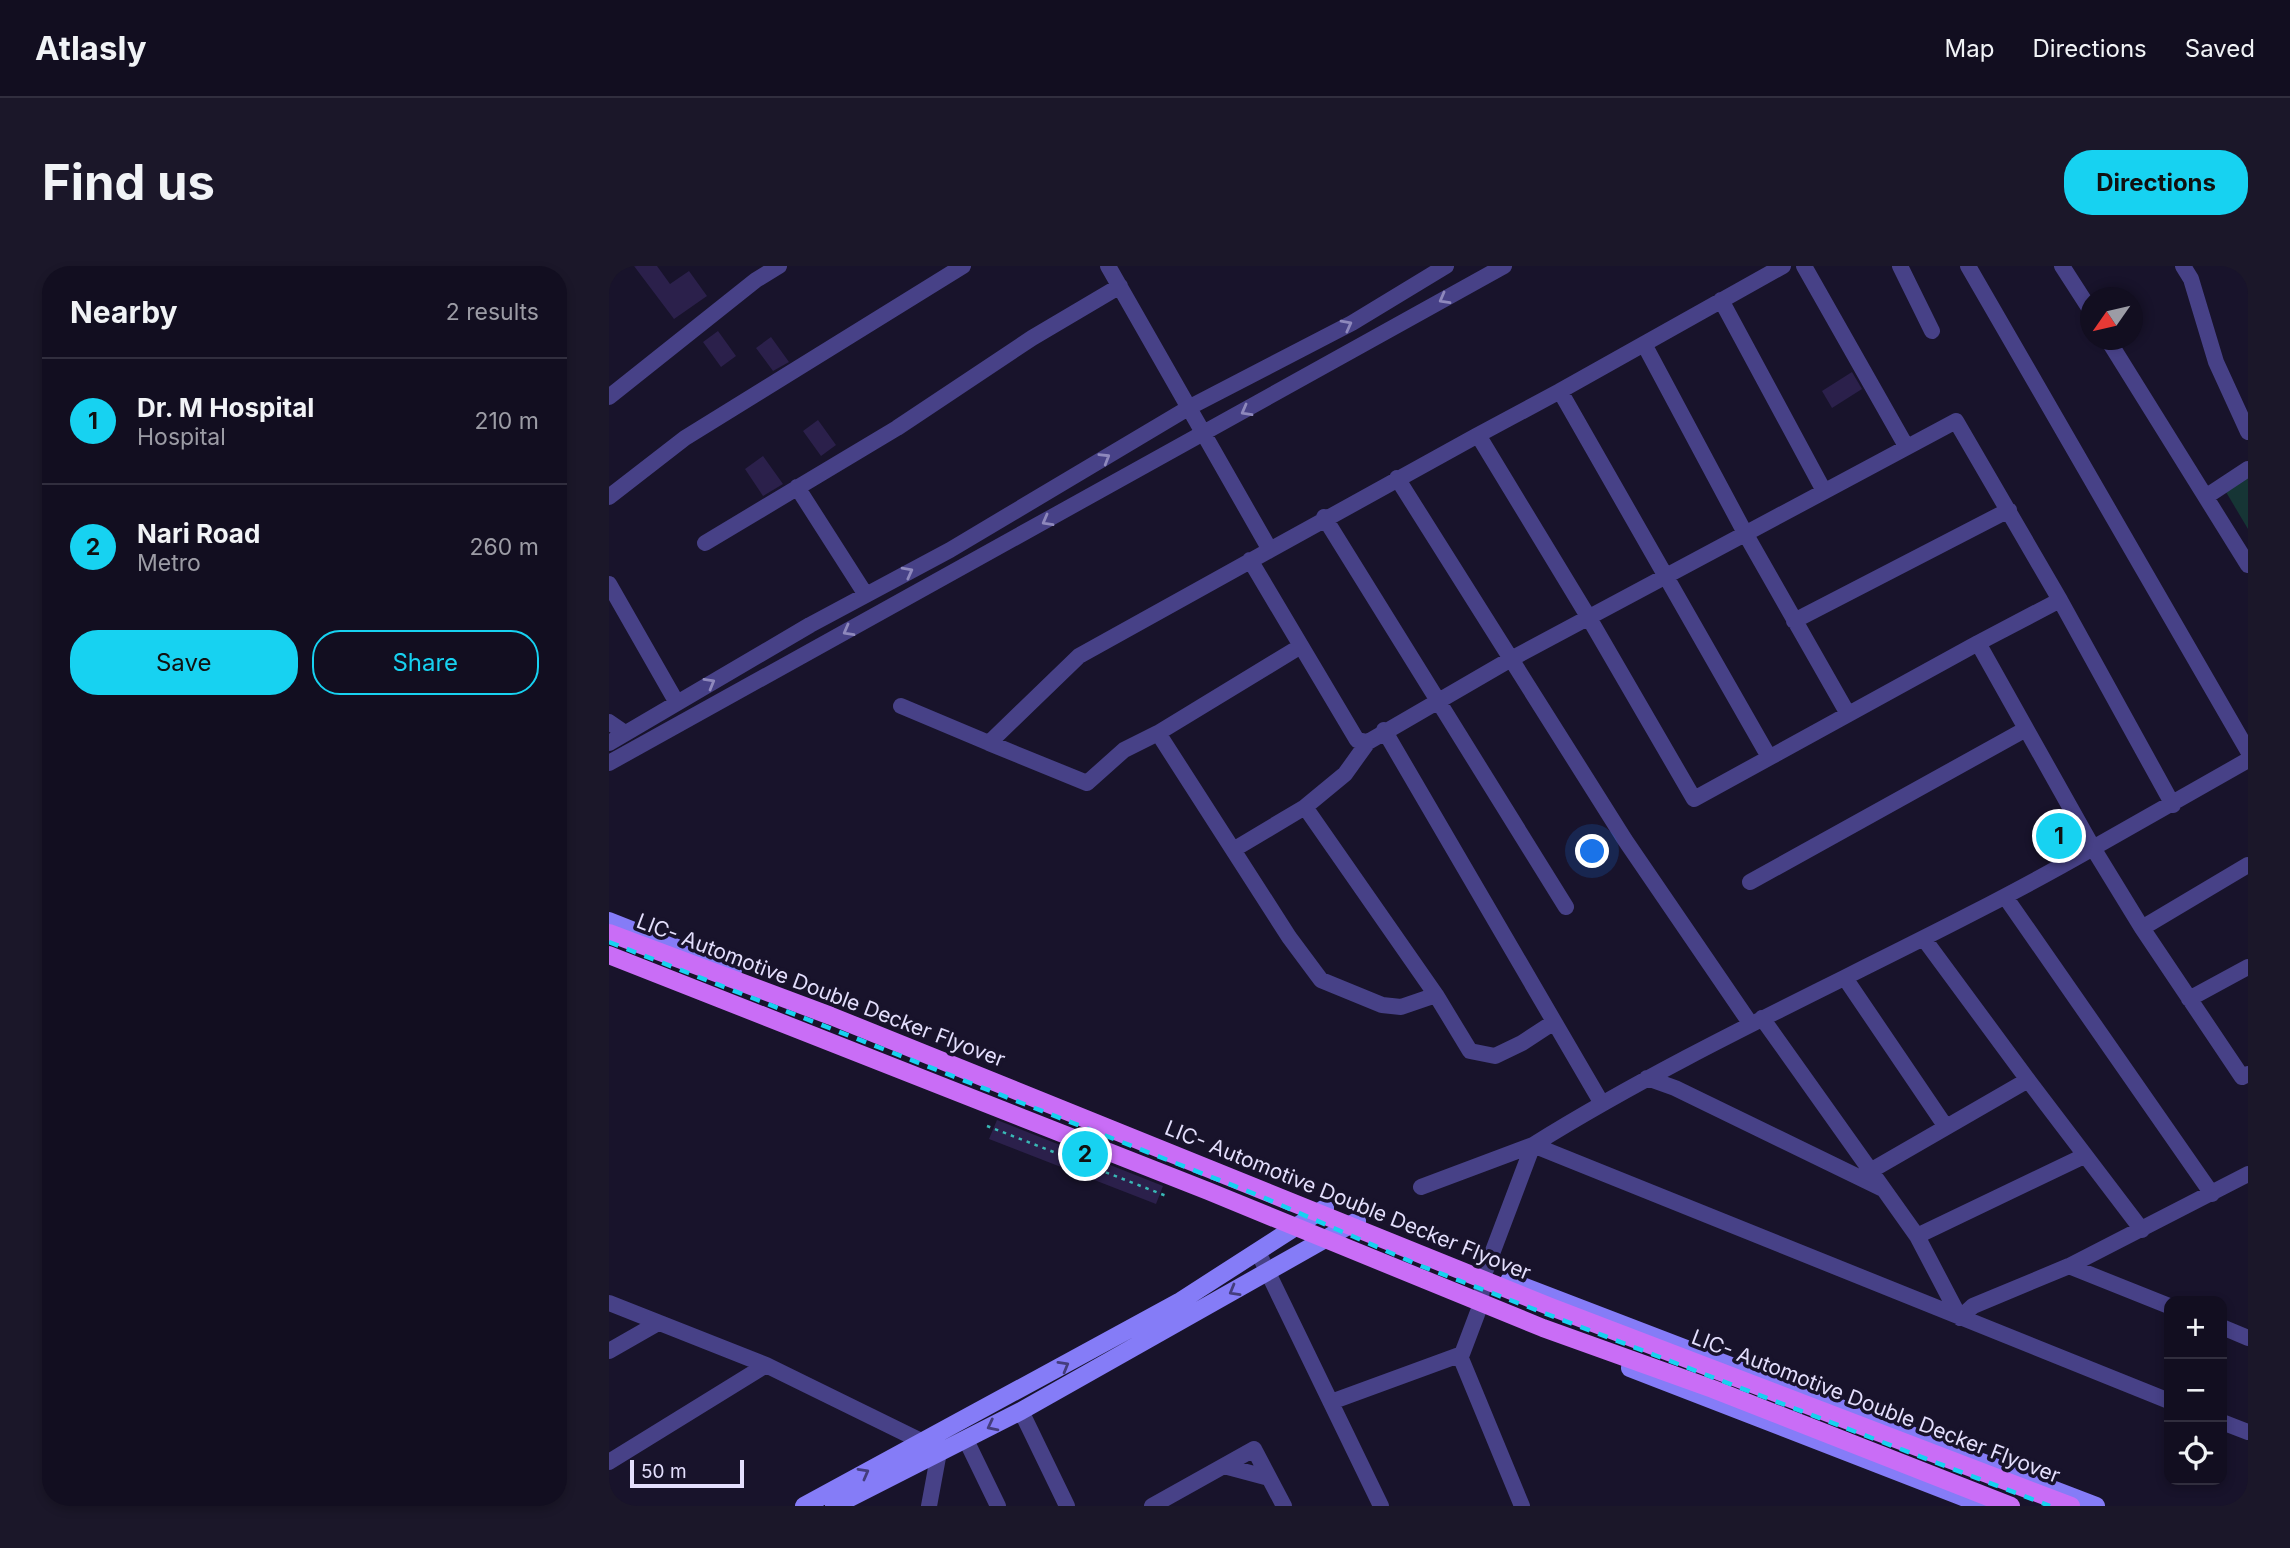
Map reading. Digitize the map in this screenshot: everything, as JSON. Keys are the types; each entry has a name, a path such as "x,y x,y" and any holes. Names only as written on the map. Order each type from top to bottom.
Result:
{"main road":[{"path":"609,921 1485,1272 2096,1506"},
{"name":"LIC- Automotive Double Decker Flyover","path":"609,933 831,1016 1551,1307 2071,1506"},
{"name":"LIC- Automotive Double Decker Flyover","path":"609,954 1543,1328 1713,1389 2011,1506"},
{"path":"609,962 1290,1231 1479,1309 1986,1506"},
{"path":"834,1506 939,1452 962,1432 1179,1302 1325,1208"},
{"path":"804,1506 923,1442 962,1432 1021,1411 1357,1221"}],"street":[{"path":"609,397 756,280 779,266"},
{"path":"610,497 685,438 963,266"},
{"path":"1108,266 1270,550"},
{"path":"609,743 866,595 950,550 1190,407 1313,343 1446,266"},
{"path":"609,763 1504,266"},
{"path":"989,743 1079,656 1324,517 1560,391 1783,266"},
{"path":"1804,266 1906,446"},
{"path":"1900,266 1932,331"},
{"path":"1968,266 2248,751"},
{"path":"2062,266 2080,295"},
{"path":"2183,266 2191,279 2216,362 2248,432"},
{"path":"705,543 897,428 1032,338 1120,286"},
{"path":"1721,300 1824,491"},
{"path":"1313,343 1327,365"},
{"path":"1644,344 1745,533 1848,714"},
{"path":"2114,350 2248,565"},
{"path":"1560,391 1769,757"},
{"path":"1233,850 1305,807 1345,774 1368,742 1384,730 1511,659 1956,421 2060,600 2173,805"},
{"path":"1478,435 1694,799 2060,600"},
{"path":"2207,496 2248,469"},
{"path":"1397,478 1625,840 1756,1020 1872,1170 1917,1236 1960,1318"},
{"path":"797,487 866,595"},
{"path":"1794,621 2009,510"},
{"path":"1324,517 1566,907"},
{"path":"1250,560 1357,740 1368,742"},
{"path":"609,584 677,703"},
{"path":"1978,643 2093,848 2142,928 2246,1079"},
{"path":"901,706 1087,783 1124,750 1158,733 1301,646"},
{"path":"609,722 625,733"},
{"path":"1750,882 2026,729"},
{"path":"1384,730 1601,1102"},
{"path":"1158,733 1289,937 1321,980 1381,1005 1401,1007 1436,995"},
{"path":"1420,1187 1533,1145 1601,1102 1756,1020 2006,898 2248,760"},
{"path":"1305,807 1436,995 1470,1051 1495,1056 1522,1043 1554,1022"},
{"path":"2142,928 2248,865"},
{"path":"2006,898 2212,1194"},
{"path":"1924,939 2142,1230"},
{"path":"2189,999 2248,967"},
{"path":"1845,978 1946,1127"},
{"path":"1647,1078 1675,1088 1885,1190"},
{"path":"1872,1170 2028,1080"},
{"path":"1522,1506 1460,1356 1479,1309 1485,1272 1533,1145"},
{"path":"1533,1145 2164,1399"},
{"path":"1917,1236 2084,1156"},
{"path":"1960,1318 1973,1306 2069,1266 2248,1174"},
{"path":"1258,1252 1381,1506"},
{"path":"2069,1266 2164,1304"},
{"path":"609,1303 766,1365 939,1452 929,1506"},
{"path":"609,1351 658,1323"},
{"path":"2227,1329 2248,1338"},
{"path":"1331,1402 1460,1356"},
{"path":"609,1462 766,1365"},
{"path":"1021,1411 1067,1506"},
{"path":"2227,1424 2248,1432"},
{"path":"962,1432 998,1506"},
{"path":"1151,1506 1254,1449 1284,1506"},
{"path":"1224,1466 1269,1478"}],"path":[{"path":"987,1126 1169,1197"}],"green space":[{"path":"2248,478 2248,529 2226,492"}],"building":[{"path":"634,266 657,266 670,284 689,271 707,296 674,319"},
{"path":"718,331 736,356 721,367 703,342"},
{"path":"771,337 789,362 773,371 756,348"},
{"path":"1852,372 1862,389 1832,408 1822,391"},
{"path":"818,420 836,445 821,456 803,431"},
{"path":"763,456 783,484 763,496 745,469"},
{"path":"2059,813 2076,841 2060,850 2044,821"},
{"path":"997,1120 1163,1186 1156,1204 989,1139"}],"railway":[{"path":"609,942 1260,1196 1421,1266 2050,1506"}],"place":[{"name":"Dr. M Hospital","path":"2059,836"},
{"name":"Nari Road","path":"1085,1154"}]}
